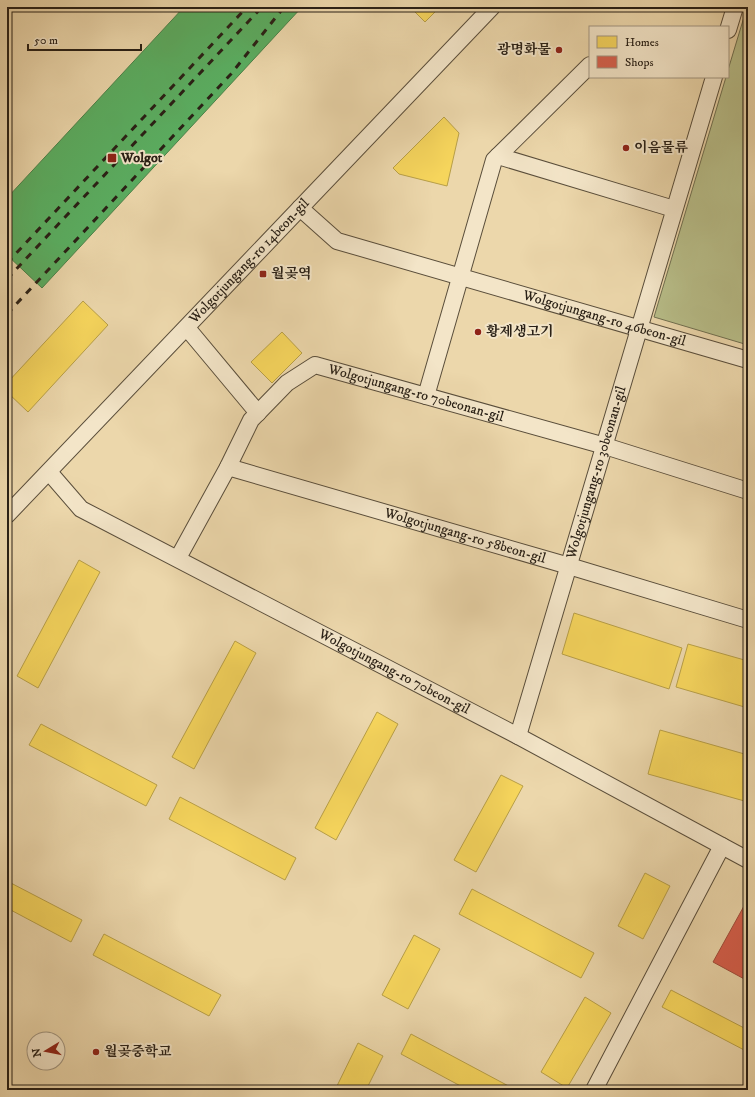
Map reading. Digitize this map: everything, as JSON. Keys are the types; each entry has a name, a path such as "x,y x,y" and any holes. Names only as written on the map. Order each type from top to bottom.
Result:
{"street":[{"name":"Wolgotjungang-ro 14beon-gil","path":"7,515 492,7"},
{"path":"729,27 735,7"},
{"path":"426,396 494,160 589,66"},
{"name":"Wolgotjungang-ro 30beonan-gil","path":"518,736 714,78"},
{"path":"498,156 674,209"},
{"name":"Wolgotjungang-ro 46beon-gil","path":"300,208 336,241 748,360"},
{"path":"187,328 258,412"},
{"name":"Wolgotjungang-ro 70beonan-gil","path":"178,558 228,467 250,420 287,383 315,364 605,446 748,491"},
{"name":"Wolgotjungang-ro 58beon-gil","path":"228,467 569,566 748,620"},
{"name":"Wolgotjungang-ro 70beon-gil","path":"49,472 81,509 178,558 518,736 748,860"},
{"path":"594,1090 722,846"}],"green space":[{"path":"748,7 748,345 654,317 726,78 729,78 729,67"}],"building: Homes":[{"path":"410,7 440,7 425,22"},
{"path":"444,117 459,133 447,186 399,174 393,168"},
{"path":"83,301 108,325 28,412 7,392 7,383"},
{"path":"282,332 302,353 272,383 251,362"},
{"path":"79,560 100,572 38,688 17,676"},
{"path":"574,613 682,648 669,689 562,654"},
{"path":"235,641 256,653 194,769 172,757"},
{"path":"688,644 748,661 748,708 676,687"},
{"path":"377,712 398,724 336,840 315,828"},
{"path":"41,724 157,785 146,806 29,745"},
{"path":"660,730 748,755 748,802 648,774"},
{"path":"501,775 523,786 476,872 454,860"},
{"path":"180,797 296,858 285,880 169,819"},
{"path":"645,873 670,886 643,939 618,926"},
{"path":"7,881 82,920 71,942 7,908"},
{"path":"472,889 594,953 581,978 459,914"},
{"path":"104,934 221,995 209,1016 93,955"},
{"path":"414,935 440,949 408,1009 382,995"},
{"path":"671,990 748,1030 748,1052 662,1007"},
{"path":"585,997 611,1013 567,1088 541,1072"},
{"path":"411,1034 516,1090 468,1090 401,1054"},
{"path":"358,1043 383,1056 366,1090 335,1090"}],"building: Shops":[{"path":"744,906 748,908 748,981 713,962"}],"building: Public":[{"path":"184,7 302,7 42,288 7,255 7,198"}],"railway":[{"path":"7,263 247,7"},
{"path":"7,279 262,7"},
{"path":"7,314 231,74 284,7"}],"place":[{"name":"광명화물","path":"559,50"},
{"name":"이음물류","path":"626,148"},
{"name":"Wolgot","path":"112,158"},
{"name":"월곶역","path":"263,274"},
{"name":"황제생고기","path":"478,332"},
{"name":"월곶중학교","path":"96,1052"}]}
